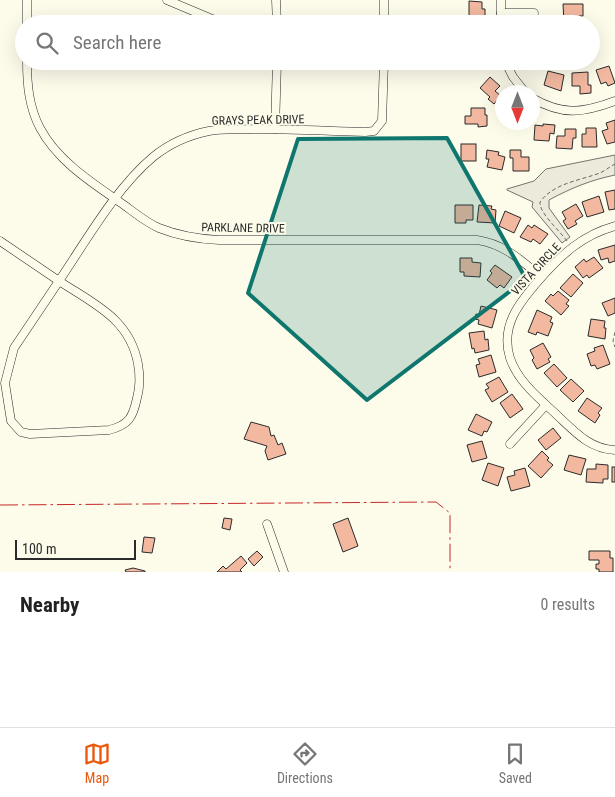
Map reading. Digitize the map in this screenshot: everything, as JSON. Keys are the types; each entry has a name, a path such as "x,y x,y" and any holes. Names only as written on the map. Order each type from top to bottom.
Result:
{"street":[{"path":"27,0 27,15"},
{"path":"167,0 203,15"},
{"path":"276,0 277,15"},
{"path":"384,0 384,15"},
{"path":"501,0 501,13 534,13"},
{"name":"PARKLANE DRIVE","path":"27,70 30,100 35,117 48,141 76,170 157,227 172,233 203,240 468,240 485,242 508,250 542,277"},
{"path":"275,129 276,70"},
{"name":"GRAYS PEAK DRIVE","path":"59,281 115,199 154,157 179,141 209,131 275,129 365,132 374,130 382,121 384,70"},
{"path":"509,70 519,85"},
{"path":"540,102 549,107 569,112 589,110 615,101"},
{"name":"VISTA CIRCLE","path":"615,226 576,244 557,260 514,312 510,322 508,344 510,358 518,375 546,405 586,441 602,448 615,450"},
{"path":"0,241 59,281 106,313 120,324 129,335 137,360 139,392 130,419 121,427 109,430 30,434 21,432 11,421 5,383 14,348 59,281"},
{"path":"510,444 546,405"},
{"path":"267,524 284,572"}],"path":[{"path":"567,240 543,213 540,202 550,191 581,178 599,173 615,164"},
{"path":"615,332 613,341 615,347"}],"highlighted area":[{"path":"447,138 526,279 367,400 248,293 298,139"}],"shaded area":[{"path":"615,155 615,175 581,185 549,200 549,208 570,237 562,243 532,207 533,202 507,190 534,181 546,169"}],"building":[{"path":"469,1 482,2 482,9 485,9 485,15 469,15"},
{"path":"563,4 583,4 583,15 564,15"},
{"path":"609,66 615,83 608,86 606,82 601,84 596,70"},
{"path":"548,71 564,75 561,91 544,85"},
{"path":"588,72 588,85 591,85 591,93 580,94 580,86 572,86 572,73"},
{"path":"490,77 499,85 495,85 494,104 488,99 490,97 480,88"},
{"path":"471,108 485,108 487,126 478,127 478,124 465,124 465,116 471,116"},
{"path":"615,120 615,142 607,144 602,131 608,129 606,123"},
{"path":"543,124 555,125 554,134 550,133 549,141 534,140 535,130 540,130 540,126 543,126"},
{"path":"586,128 596,128 597,147 582,147 582,134 586,134"},
{"path":"565,129 576,129 576,138 573,138 572,149 556,148 557,136 565,136"},
{"path":"461,144 476,144 476,161 461,161"},
{"path":"487,150 499,152 498,155 505,157 502,170 487,167 489,159 486,159"},
{"path":"510,150 521,150 521,157 529,157 529,171 513,171 513,158 510,158"},
{"path":"615,190 615,209 609,210 605,192"},
{"path":"599,196 604,212 587,217 582,202"},
{"path":"576,204 583,216 575,221 577,224 568,229 563,221 566,219 562,212"},
{"path":"455,205 473,205 473,220 466,220 466,223 455,223"},
{"path":"479,205 492,206 491,209 496,210 495,223 477,222"},
{"path":"505,211 521,218 514,233 499,226"},
{"path":"528,225 532,228 534,225 548,234 540,244 533,239 531,242 520,237"},
{"path":"615,245 615,261 609,263 608,258 601,260 598,250"},
{"path":"594,257 603,268 589,278 587,275 583,278 575,267 584,259 586,262"},
{"path":"460,258 472,258 472,262 481,263 480,277 464,276 464,272 460,272"},
{"path":"495,265 512,277 504,288 500,285 497,288 487,280 492,273 490,271"},
{"path":"573,274 583,283 571,297 560,288"},
{"path":"558,291 569,300 566,304 569,306 561,315 545,301 551,294 553,296"},
{"path":"615,298 615,313 608,316 602,303"},
{"path":"481,306 497,310 492,328 478,324 479,320 475,319 476,314 479,315"},
{"path":"537,310 552,317 550,322 553,323 548,336 537,332 536,335 528,332"},
{"path":"591,319 605,321 605,339 588,336"},
{"path":"484,331 485,340 488,339 489,350 475,353 474,348 472,349 469,333"},
{"path":"543,343 551,357 548,359 550,362 537,369 532,360 534,358 530,350"},
{"path":"603,345 610,364 597,369 595,365 591,366 587,354 595,351 594,348"},
{"path":"491,355 496,372 479,377 476,365 480,364 478,359"},
{"path":"554,364 567,378 557,387 544,373"},
{"path":"499,377 508,392 492,402 485,390 489,388 486,384"},
{"path":"571,379 584,391 573,402 560,390"},
{"path":"512,394 523,409 510,418 500,403"},
{"path":"587,398 602,408 598,413 600,415 595,423 578,411"},
{"path":"476,414 492,422 487,432 484,431 482,436 468,430"},
{"path":"251,422 269,427 271,436 274,435 278,445 282,443 286,454 268,460 265,451 267,446 244,439"},
{"path":"553,428 561,438 546,450 538,440"},
{"path":"482,441 487,458 472,462 467,445"},
{"path":"542,451 549,458 547,460 553,465 541,478 528,466"},
{"path":"569,455 586,459 581,475 564,470"},
{"path":"488,463 504,468 498,486 482,480"},
{"path":"596,464 608,465 608,479 603,479 603,483 586,482 587,469 596,469"},
{"path":"612,467 615,467 615,482 612,482"},
{"path":"525,468 530,486 511,491 507,477 515,475 514,471"},
{"path":"224,518 232,519 230,530 222,528"},
{"path":"348,518 358,546 343,552 333,524"},
{"path":"144,537 155,538 152,553 142,552"},
{"path":"257,551 263,557 254,566 248,559"},
{"path":"589,551 610,551 610,558 613,558 613,572 599,572 599,569 596,569 596,564 599,564 599,560 589,560"},
{"path":"241,556 247,563 240,570 242,572 217,572 223,566 226,569"},
{"path":"133,568 145,572 126,572 125,570"}],"power":[{"path":"0,505 436,502 450,513 450,572"}]}
